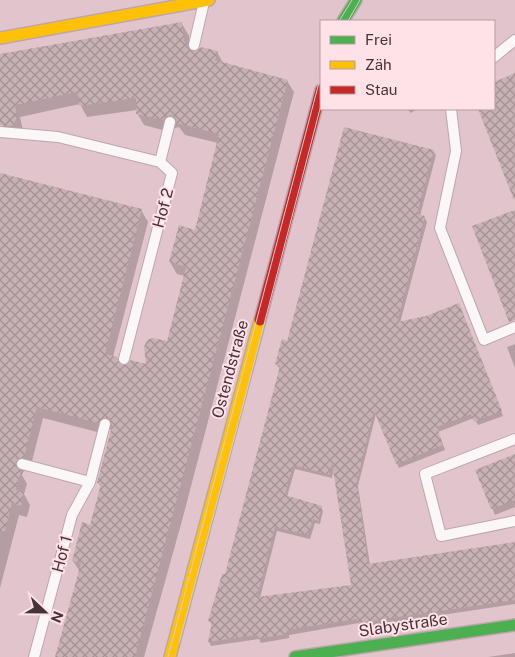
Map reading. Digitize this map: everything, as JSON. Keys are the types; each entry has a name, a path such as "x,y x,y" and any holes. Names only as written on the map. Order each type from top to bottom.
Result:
{"street":[{"path":"0,38 207,0"},
{"path":"344,20 356,0"},
{"name":"Ostendstraße","path":"170,657 320,94"},
{"name":"Slabystraße","path":"295,657 515,625"}],"lane":[{"path":"194,45 207,0"},
{"path":"495,56 515,40"},
{"path":"451,110 456,151 440,228 484,340 515,328"},
{"path":"160,162 170,122"},
{"name":"Hof 2","path":"0,132 58,137 160,162 172,173 124,359"},
{"name":"Hof 1","path":"34,657 72,515 90,482 105,424"},
{"path":"515,439 425,474 441,536 515,521"},
{"path":"22,464 90,482"}],"building":[{"path":"182,22 184,42 187,43 190,50 196,51 201,47 218,51 215,60 288,80 135,657 55,657 81,563 72,561 82,522 90,525 101,484 97,483 112,426 110,419 107,418 103,418 98,423 37,407 24,457 18,459 15,463 21,471 16,490 24,492 21,506 12,503 5,531 0,531 0,173 142,209 105,354 117,357 122,365 126,365 131,360 146,364 144,347 147,340 153,338 167,341 186,267 169,262 179,225 195,230 219,134 177,123 175,117 171,115 163,120 136,114 136,98 79,106 77,92 15,105 17,117 14,124 11,126 0,125 0,54"},
{"path":"515,73 514,200 478,110 495,110 495,82"},
{"path":"344,127 434,150 417,214 425,216 397,322 426,316 459,303 502,411 474,422 471,414 437,427 443,445 396,464 374,411 357,481 368,564 515,542 515,600 358,623 357,619 287,630 288,634 257,639 256,635 208,642 212,622 208,621 222,574 225,574 280,366 275,364 282,339 287,341","holes":["332,463 351,585 257,597 275,527 308,535 313,519 318,521 322,506 285,495 293,465 329,475"]},
{"path":"515,210 515,320 509,322 472,226"},
{"path":"515,454 515,500 491,509 475,470"}],"tram line":[{"path":"340,20 352,0"},
{"path":"349,20 360,0"},
{"path":"168,657 320,79"},
{"path":"179,643 320,109"}],"traffic: fast":[{"path":"344,20 356,0"},
{"path":"295,657 515,625"}],"traffic: slow":[{"path":"0,38 209,0"},
{"path":"170,657 260,320"}],"traffic: jam":[{"path":"260,320 320,94"}]}
